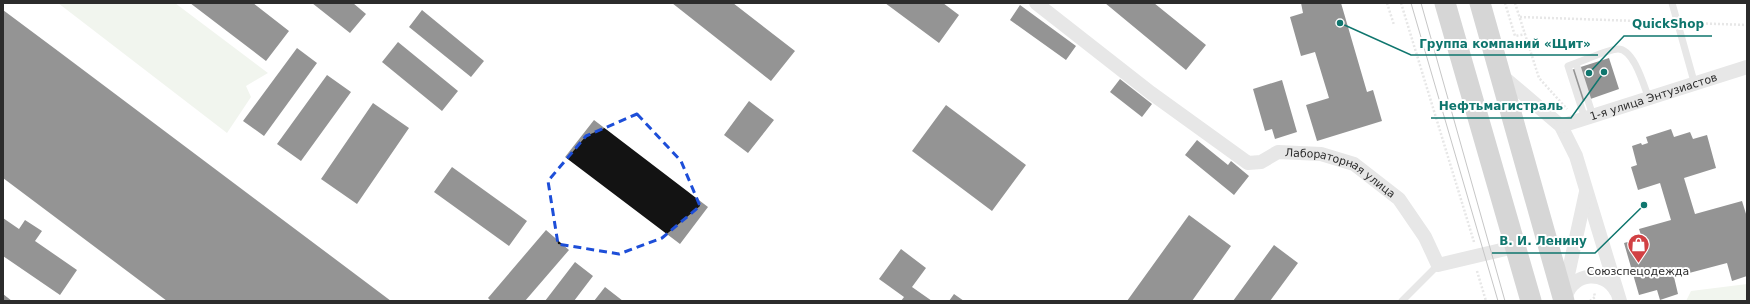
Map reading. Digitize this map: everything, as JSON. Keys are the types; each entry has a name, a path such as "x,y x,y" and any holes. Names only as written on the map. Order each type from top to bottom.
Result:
{"main road":[{"path":"1445,3 1514,247 1531,301"},
{"path":"1480,3 1564,300"}],"street":[{"name":"Лабораторная улица","path":"1036,3 1151,93 1248,163 1261,162 1278,152 1320,154 1354,164 1398,200 1425,237 1438,265"},
{"name":"1-я улица Энтузиастов","path":"1561,126 1747,68"},
{"path":"1501,75 1561,126 1576,156 1619,298"},
{"path":"1564,300 1586,190"},
{"path":"1438,265 1514,247"},
{"path":"1564,300 1573,284 1580,279 1590,276 1607,280 1614,287 1619,298"}],"lane":[{"path":"1672,3 1695,85"},
{"path":"1589,117 1576,63 1618,49 1628,52 1636,65 1649,99"},
{"path":"1402,301 1438,265"}],"path":[{"path":"1386,3 1394,25"},
{"path":"1401,3 1478,255 1477,271 1486,301"},
{"path":"1505,3 1515,36 1526,34"},
{"path":"1515,3 1539,78"},
{"path":"1520,17 1747,25"},
{"path":"1590,301 1595,297 1592,286"}],"highlighted area":[{"path":"637,114 681,161 700,206 662,238 619,254 558,244 548,181 586,136"}],"shaded area":[{"path":"58,3 175,3 268,73 246,86 251,97 227,133"},
{"path":"1747,284 1747,301 1686,301 1691,291"}],"building":[{"path":"190,3 253,3 289,31 266,61"},
{"path":"312,3 353,3 366,14 350,33"},
{"path":"672,3 733,3 795,51 771,81"},
{"path":"885,3 943,3 959,15 939,43"},
{"path":"1105,3 1154,3 1206,45 1186,70"},
{"path":"1301,3 1341,3 1367,92 1373,90 1382,121 1317,141 1306,105 1329,98 1315,52 1301,56 1290,17 1303,13"},
{"path":"1020,5 1076,46 1066,60 1010,20"},
{"path":"3,10 391,301 167,301 3,178"},
{"path":"422,10 484,61 471,77 409,27"},
{"path":"398,42 458,91 442,111 382,62"},
{"path":"297,48 317,63 264,136 243,121"},
{"path":"1609,58 1619,89 1579,103 1568,71"},
{"path":"327,75 351,92 301,161 277,144"},
{"path":"1120,79 1152,104 1142,117 1110,92"},
{"path":"1282,80 1297,132 1275,139 1272,129 1265,131 1253,89"},
{"path":"749,101 774,120 748,153 724,135"},
{"path":"373,103 409,128 357,204 321,179"},
{"path":"946,105 1026,165 992,211 912,151"},
{"path":"594,120 708,207 680,244 565,157"},
{"path":"1671,129 1674,137 1690,132 1693,139 1707,135 1716,168 1684,178 1695,214 1742,201 1747,217 1747,276 1732,281 1727,263 1674,277 1678,294 1660,300 1657,290 1639,295 1624,243 1642,238 1639,229 1671,220 1660,183 1638,190 1631,167 1637,165 1632,146 1641,143 1642,145 1648,143 1646,137"},
{"path":"1197,140 1228,165 1231,161 1249,176 1234,195 1185,155"},
{"path":"452,167 527,221 509,246 434,192"},
{"path":"1189,215 1231,246 1192,301 1127,301"},
{"path":"3,218 19,229 25,220 42,231 35,241 77,270 60,295 3,256"},
{"path":"546,230 569,250 525,301 491,301 488,298"},
{"path":"1274,245 1298,263 1270,301 1233,301"},
{"path":"901,249 926,268 912,287 932,301 901,301 904,297 879,279"},
{"path":"575,262 593,276 574,301 545,301"},
{"path":"605,287 623,301 594,301"},
{"path":"3,294 12,301 3,301"},
{"path":"954,294 964,301 949,301"}],"tram line":[{"path":"1411,3 1498,301"},
{"path":"1421,3 1505,301"}],"place":[{"name":"Группа компаний «Щит»","path":"1340,23"},
{"name":"Нефтьмагистраль","path":"1604,72"},
{"name":"QuickShop","path":"1589,73"},
{"name":"В. И. Ленину","path":"1644,205"},
{"name":"Союзспецодежда","path":"1638,264"}]}
